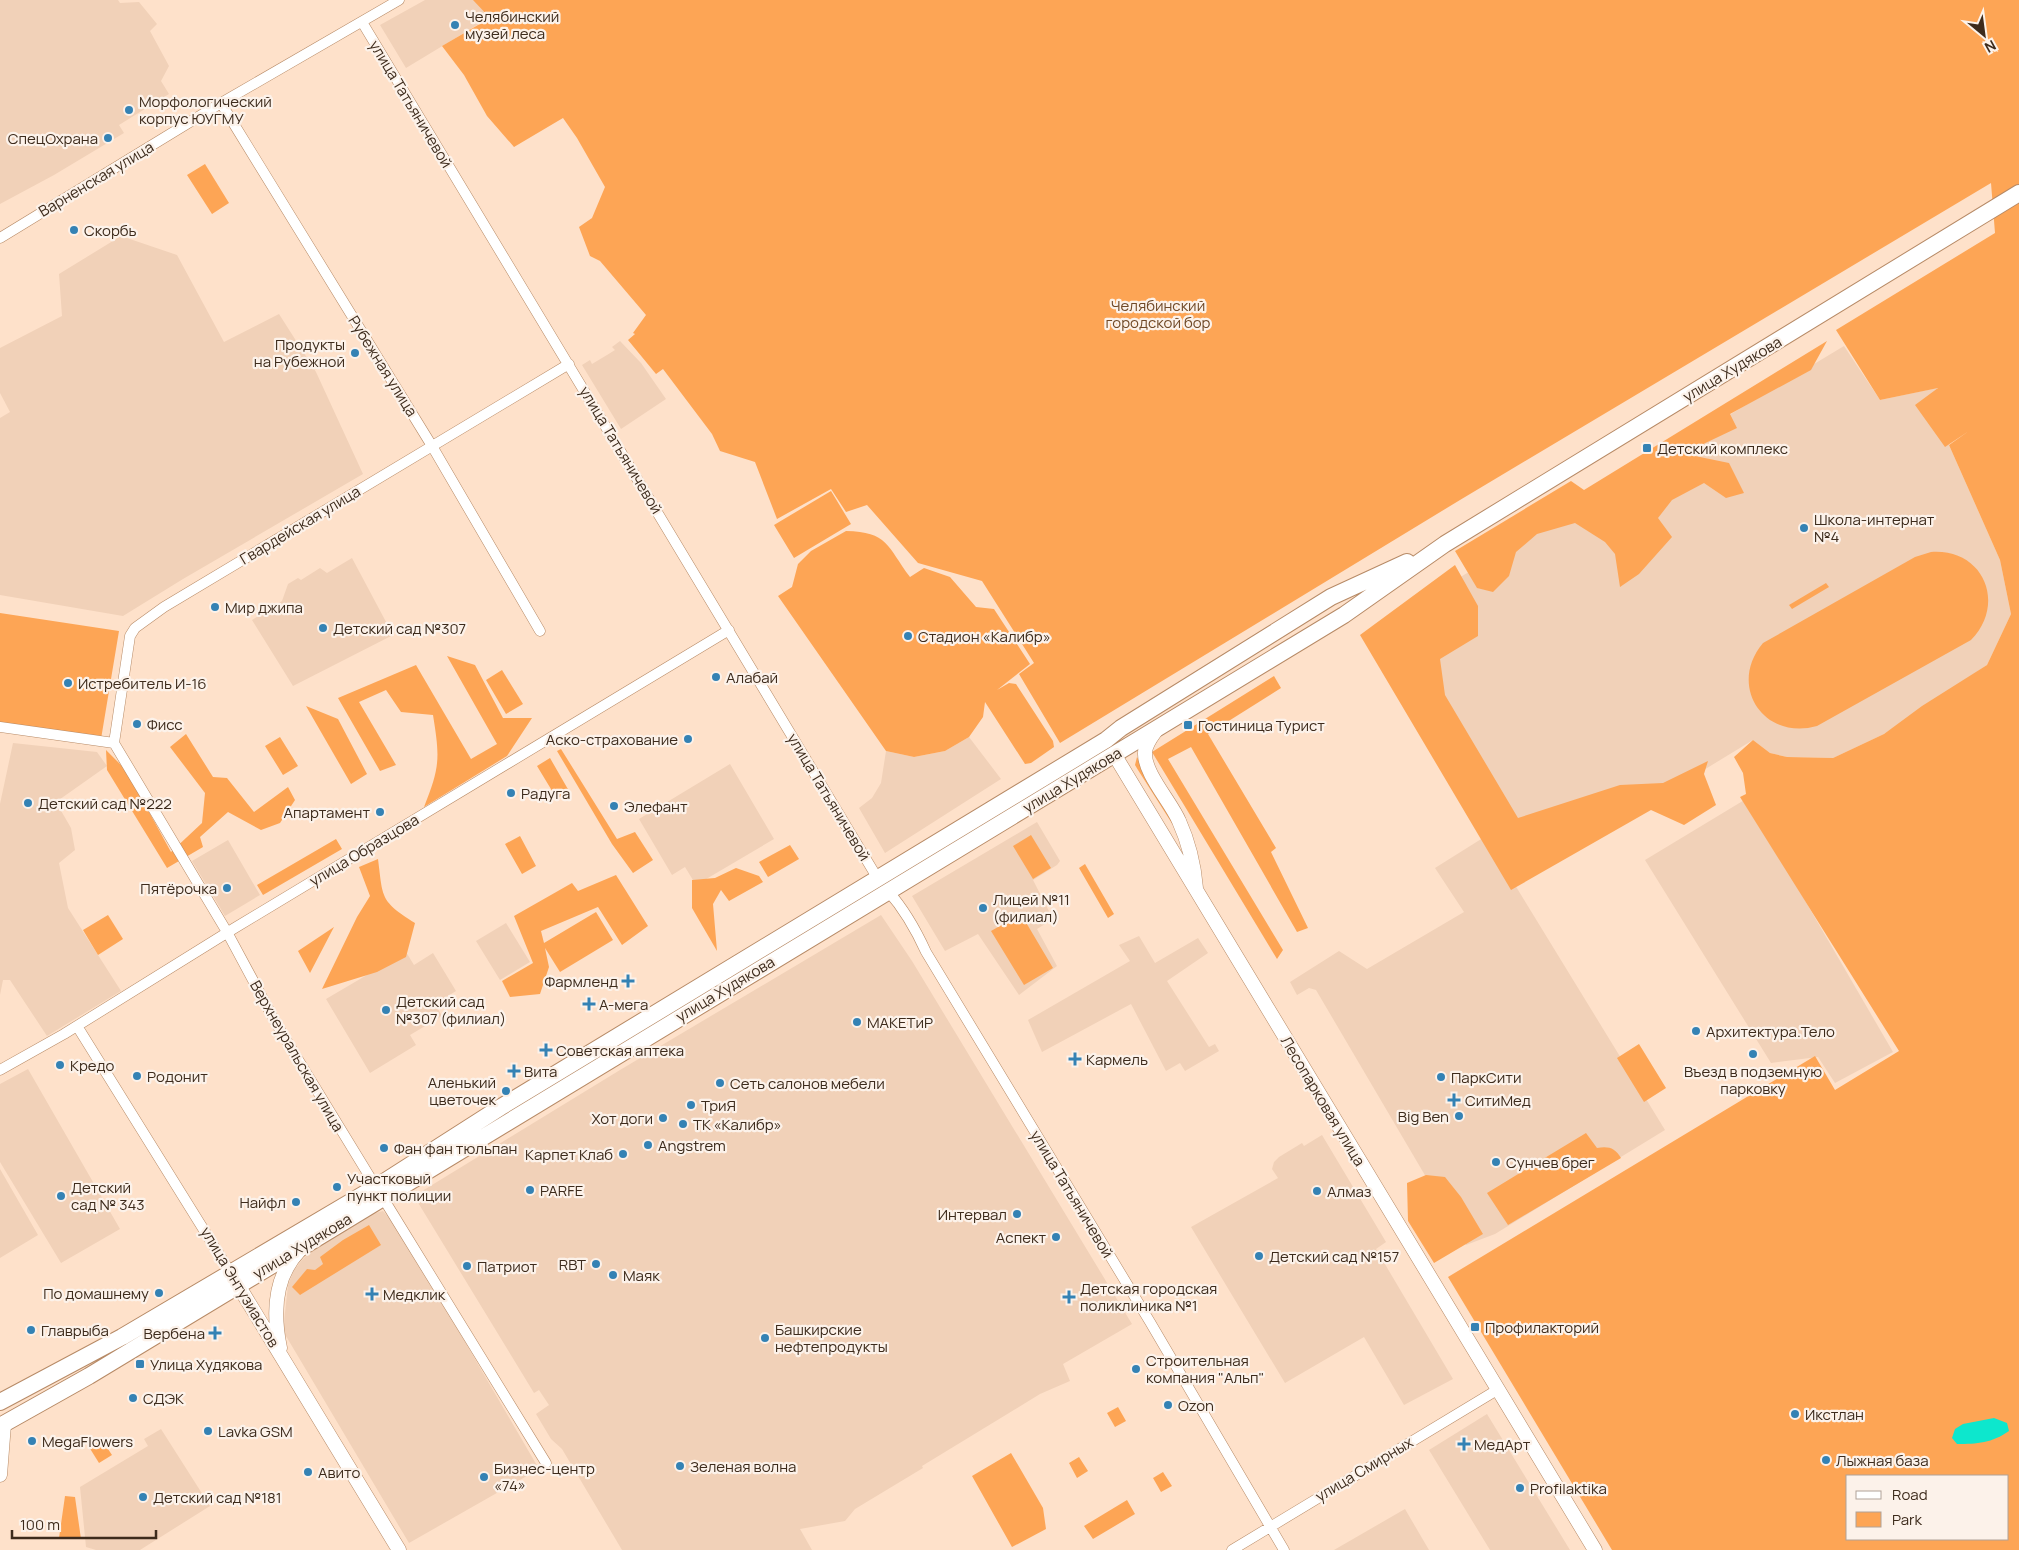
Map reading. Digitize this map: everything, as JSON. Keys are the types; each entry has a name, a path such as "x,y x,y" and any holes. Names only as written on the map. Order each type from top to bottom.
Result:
{"main road":[{"name":"улица Худякова","path":"2,1425 96,1371 234,1278 379,1192 1110,747 1161,724 1344,615 1445,544 2019,193"},
{"name":"улица Худякова","path":"1110,747 1128,724 1331,597 1445,544"},
{"path":"1161,724 1148,743 1145,752 1146,764 1182,827 1194,862 1196,891"},
{"name":"Лесопарковая улица","path":"1110,747 1595,1550"},
{"name":"улица Худякова","path":"1,1402 234,1278 304,1246 379,1192"},
{"path":"281,1356 276,1322 278,1294 284,1274 294,1256 304,1246"},
{"name":"улица Энтузиастов","path":"234,1278 399,1550"},
{"path":"0,1475 1,1402"}],"street":[{"name":"Варненская улица","path":"0,238 221,103 399,0"},
{"name":"улица Татьяничевой","path":"362,22 883,885 909,920 926,952 1150,1322 1284,1550"},
{"name":"Рубежная улица","path":"221,103 432,446 540,631"},
{"name":"Гвардейская улица","path":"114,743 128,644 135,628 164,607 569,364"},
{"name":"улица Образцова","path":"0,1070 77,1026 227,932 729,630"},
{"path":"0,727 114,743"},
{"name":"Верхнеуральская улица","path":"114,743 227,932 277,1025 546,1463"},
{"name":"улица Энтузиастов","path":"77,1026 234,1278"},
{"name":"улица Смирных","path":"1232,1550 1270,1525 1497,1390"}],"shaded area":[{"path":"0,0 118,0 120,3 139,2 157,24 150,31 169,66 161,81 169,94 119,125 124,133 54,175 0,204"},
{"path":"425,0 485,0 497,13 406,68 380,25"},
{"path":"121,236 177,255 224,342 279,314 316,372 363,474 123,616 0,595 0,418 10,412 0,393 0,348 62,316 59,274"},
{"path":"620,341 641,363 666,399 621,429 582,365 590,360 592,364 615,350 612,347"},
{"path":"1844,346 1880,400 1937,388 1949,445 2000,560 2011,614 1987,665 1884,734 1833,758 1787,757 1770,753 1753,740 1515,885 1665,1130 1495,1234 1466,1245 1316,990 1309,988 1297,995 1290,982 1339,951 1367,969 1464,912 1435,868 1486,836 1366,634"},
{"name":"Детский сад №307","path":"352,558 393,635 293,686 252,620 282,601 288,584 298,578 301,580 320,568 327,573"},
{"path":"969,737 1001,779 885,853 859,808 872,798 881,783 886,751 914,757 945,751"},
{"path":"13,743 97,752 107,766 56,802 71,828 75,850 59,863 68,908 121,991 47,1036 10,980 3,980 0,995 0,804"},
{"path":"730,764 774,839 696,885 685,867 672,875 639,819"},
{"path":"1746,799 1893,1052 1835,1083 1818,1057 1771,1063 1645,860"},
{"name":"Лицей №11 (филиал)","path":"1037,822 1060,861 1057,865 1033,880 1053,919 1037,929 1057,966 1019,995 978,934 945,951 912,896"},
{"path":"228,840 260,895 225,916 192,861"},
{"path":"881,915 912,961 1132,1324 1063,1364 1070,1381 1040,1394 922,1466 923,1468 855,1509 845,1521 800,1529 812,1550 622,1550 562,1449 551,1439 536,1414 549,1405 539,1390 534,1393 414,1196 620,1070"},
{"path":"506,923 530,962 500,980 476,941"},
{"path":"1139,936 1155,963 1198,938 1208,953 1167,981 1209,1047 1215,1044 1219,1051 1185,1071 1180,1063 1166,1071 1131,1004 1042,1052 1028,1020 1130,961 1119,945"},
{"name":"Детский сад №307 (филиал)","path":"406,952 414,965 433,953 456,991 435,1004 442,1016 410,1035 416,1045 370,1073 326,999"},
{"name":"Детский сад № 343","path":"28,1069 120,1229 61,1263 0,1162 0,1084"},
{"path":"1322,1135 1386,1242 1376,1249 1453,1379 1404,1405 1364,1337 1285,1383 1191,1227 1278,1178 1272,1169 1274,1162 1279,1157 1302,1143 1304,1146"},
{"path":"0,1169 38,1235 0,1258"},
{"path":"383,1211 401,1232 539,1469 409,1543 283,1331 288,1285 294,1270 302,1260 313,1249 371,1214"},
{"path":"1487,1414 1570,1550 1490,1550 1429,1450"},
{"name":"Детский сад №181","path":"161,1429 210,1506 140,1550 96,1550 86,1547 80,1487 148,1446 144,1439"},
{"path":"1405,1509 1429,1550 1334,1550"}],"green space":[{"name":"Челябинский городской бор","path":"473,0 2019,0 2019,1550 1612,1550 1448,1277 1815,1056 1835,1090 1899,1051 1740,797 1746,794 1743,773 1734,757 1753,740 1770,753 1787,757 1833,758 1884,734 1922,706 1987,665 2011,614 2000,560 1949,445 1969,431 1945,447 1915,405 1938,388 1880,400 1836,330 1995,233 1991,183 1460,500 1060,743 1019,674 1034,663 982,581 918,563 867,505 846,512 831,489 777,519 755,462 720,451 712,434 663,369 656,374 628,340 635,334 633,333 646,315 600,261 590,256 579,227 592,218 605,187 577,138 563,118 514,147 487,116 464,75 442,46 490,18"},
{"path":"205,164 229,203 212,214 187,175"},
{"path":"1827,341 1811,370 1730,414 1737,428 1697,447 1695,456 1729,463 1744,493 1726,498 1704,483 1672,500 1658,518 1672,537 1639,574 1620,587 1615,554 1605,542 1575,523 1537,534 1516,552 1509,576 1493,592 1477,588 1455,551 1571,481 1584,490"},
{"path":"831,491 851,524 794,558 774,525"},
{"name":"Стадион «Калибр»","path":"846,531 870,534 879,538 891,549 910,577 924,568 950,577 976,607 994,609 1030,664 997,690 1009,683 1016,684 1053,741 1054,747 1031,763 1025,764 985,702 983,717 969,737 945,751 914,757 886,751 778,596 792,587 798,564 811,551"},
{"path":"1931,552 1949,553 1964,559 1976,568 1984,581 1988,595 1987,610 1982,625 1971,640 1817,726 1798,729 1781,725 1767,718 1757,706 1750,692 1749,676 1753,660 1763,643 1915,557"},
{"path":"1455,565 1478,606 1478,636 1440,659 1445,695 1518,818 1620,785 1663,783 1708,761 1704,774 1716,805 1684,825 1651,810 1511,890 1360,635"},
{"path":"1826,583 1829,587 1792,609 1789,605"},
{"path":"0,613 119,631 101,739 0,723"},
{"path":"447,656 475,665 503,718 532,718 507,756 424,807 436,772 437,762 437,742 433,715 401,712 386,690 359,702 396,765 380,771 338,698 416,665 471,759 497,744"},
{"path":"502,670 523,704 506,714 486,680"},
{"path":"1274,676 1281,688 1208,734 1276,848 1271,852 1308,928 1297,932 1191,747 1168,759 1283,950 1277,959 1152,752"},
{"path":"306,706 338,719 367,774 351,784"},
{"path":"186,734 213,777 227,778 254,812 288,787 295,800 280,823 261,830 228,812 200,837 203,847 167,868 107,770 106,750 126,770 171,852 202,823 205,793 170,747"},
{"path":"280,737 298,766 283,775 265,746"},
{"path":"561,749 617,839 635,832 653,860 633,873 612,844 557,751"},
{"path":"1137,757 1174,824 1173,825 1135,765"},
{"path":"550,758 569,791 557,799 537,766"},
{"path":"1031,835 1051,868 1033,879 1013,846"},
{"path":"520,836 536,866 522,874 505,844"},
{"path":"336,839 342,849 263,895 257,885"},
{"path":"790,845 799,859 768,877 759,862"},
{"path":"378,859 385,897 395,909 415,923 406,957 377,972 322,989 357,917 370,896 359,867"},
{"path":"1085,864 1114,914 1108,918 1079,868"},
{"path":"736,868 759,876 763,882 729,901 721,890 713,904 717,951 692,908 692,880 715,878"},
{"path":"616,875 648,926 622,945 598,907 541,931 544,943 596,912 613,940 560,972 545,948 549,967 540,994 510,997 502,981 533,963 514,916 572,883 578,891"},
{"path":"1021,914 1053,968 1024,985 991,931"},
{"path":"108,915 123,939 98,955 83,930"},
{"path":"334,927 310,973 298,951"},
{"path":"1639,1044 1666,1088 1644,1102 1617,1058"},
{"path":"1586,1133 1597,1148 1611,1148 1621,1158 1508,1225 1487,1193"},
{"path":"1426,1175 1445,1177 1461,1197 1483,1234 1434,1263 1408,1221 1407,1183"},
{"path":"369,1225 381,1245 300,1295 292,1287 307,1269 315,1270 323,1264 320,1257 343,1240"},
{"path":"1118,1407 1126,1421 1115,1427 1107,1413"},
{"path":"102,1440 112,1455 99,1463 89,1447"},
{"path":"1011,1453 1043,1508 1046,1529 1012,1547 972,1476"},
{"path":"1079,1457 1088,1471 1077,1478 1069,1463"},
{"path":"1163,1472 1172,1486 1161,1492 1153,1478"},
{"path":"65,1496 75,1497 81,1539 59,1538"},
{"path":"1127,1500 1135,1514 1093,1539 1084,1526"}],"water":[{"path":"1994,1418 2007,1423 2009,1431 1997,1438 1978,1443 1957,1444 1952,1438 1955,1429 1963,1424"}],"place":[{"name":"Челябинский музей леса","path":"455,25"},
{"name":"Морфологический корпус ЮУГМУ","path":"129,110"},
{"name":"СпецОхрана","path":"108,138"},
{"name":"Скорбь","path":"74,230"},
{"name":"Продукты на Рубежной","path":"355,353"},
{"name":"Детский комплекс","path":"1647,448"},
{"name":"Школа-интернат №4","path":"1804,528"},
{"name":"Мир джипа","path":"215,607"},
{"name":"Детский сад №307","path":"323,628"},
{"name":"Стадион «Калибр»","path":"908,636"},
{"name":"Алабай","path":"716,677"},
{"name":"Истребитель И-16","path":"68,683"},
{"name":"Фисс","path":"137,724"},
{"name":"Гостиница Турист","path":"1188,725"},
{"name":"Аско-страхование","path":"688,739"},
{"name":"Радуга","path":"511,793"},
{"name":"Детский сад №222","path":"28,803"},
{"name":"Элефант","path":"614,806"},
{"name":"Апартамент","path":"380,812"},
{"name":"Пятёрочка","path":"227,888"},
{"name":"Лицей №11 (филиал)","path":"983,908"},
{"name":"Фармленд","path":"628,981"},
{"name":"А-мега","path":"589,1004"},
{"name":"Детский сад №307 (филиал)","path":"386,1010"},
{"name":"МАКЕТиР","path":"857,1022"},
{"name":"Архитектура.Тело","path":"1696,1031"},
{"name":"Советская аптека","path":"546,1050"},
{"name":"Въезд в подземную парковку","path":"1753,1054"},
{"name":"Кармель","path":"1075,1059"},
{"name":"Кредо","path":"60,1065"},
{"name":"Вита","path":"514,1071"},
{"name":"Родонит","path":"137,1076"},
{"name":"ПаркСити","path":"1441,1077"},
{"name":"Сеть салонов мебели","path":"720,1083"},
{"name":"Аленький цветочек","path":"506,1091"},
{"name":"СитиМед","path":"1454,1100"},
{"name":"ТриЯ","path":"691,1105"},
{"name":"Big Ben","path":"1459,1116"},
{"name":"Хот доги","path":"663,1118"},
{"name":"ТК «Калибр»","path":"683,1124"},
{"name":"Angstrem","path":"648,1145"},
{"name":"Фан фан тюльпан","path":"384,1148"},
{"name":"Карпет Клаб","path":"623,1154"},
{"name":"Сунчев брег","path":"1496,1162"},
{"name":"Участковый пункт полиции","path":"337,1187"},
{"name":"PARFE","path":"530,1190"},
{"name":"Алмаз","path":"1317,1191"},
{"name":"Детский сад № 343","path":"61,1196"},
{"name":"Найфл","path":"296,1202"},
{"name":"Интервал","path":"1017,1214"},
{"name":"Аспект","path":"1056,1237"},
{"name":"Детский сад №157","path":"1259,1256"},
{"name":"RBT","path":"596,1264"},
{"name":"Патриот","path":"467,1266"},
{"name":"Маяк","path":"613,1275"},
{"name":"По домашнему","path":"159,1293"},
{"name":"Медклик","path":"372,1294"},
{"name":"Детская городская поликлиника №1","path":"1069,1297"},
{"name":"Профилакторий","path":"1475,1327"},
{"name":"Главрыба","path":"31,1330"},
{"name":"Вербена","path":"215,1333"},
{"name":"Башкирские нефтепродукты","path":"765,1338"},
{"name":"Улица Худякова","path":"140,1364"},
{"name":"Строительная компания \"Альп\"","path":"1136,1369"},
{"name":"СДЭК","path":"133,1398"},
{"name":"Ozon","path":"1168,1405"},
{"name":"Икстлан","path":"1795,1414"},
{"name":"Lavka GSM","path":"208,1431"},
{"name":"MegaFlowers","path":"32,1441"},
{"name":"МедАрт","path":"1464,1444"},
{"name":"Лыжная база","path":"1826,1460"},
{"name":"Зеленая волна","path":"680,1466"},
{"name":"Авито","path":"308,1472"},
{"name":"Бизнес-центр «74»","path":"484,1477"},
{"name":"Profilaktika","path":"1520,1488"},
{"name":"Детский сад №181","path":"143,1497"}]}
